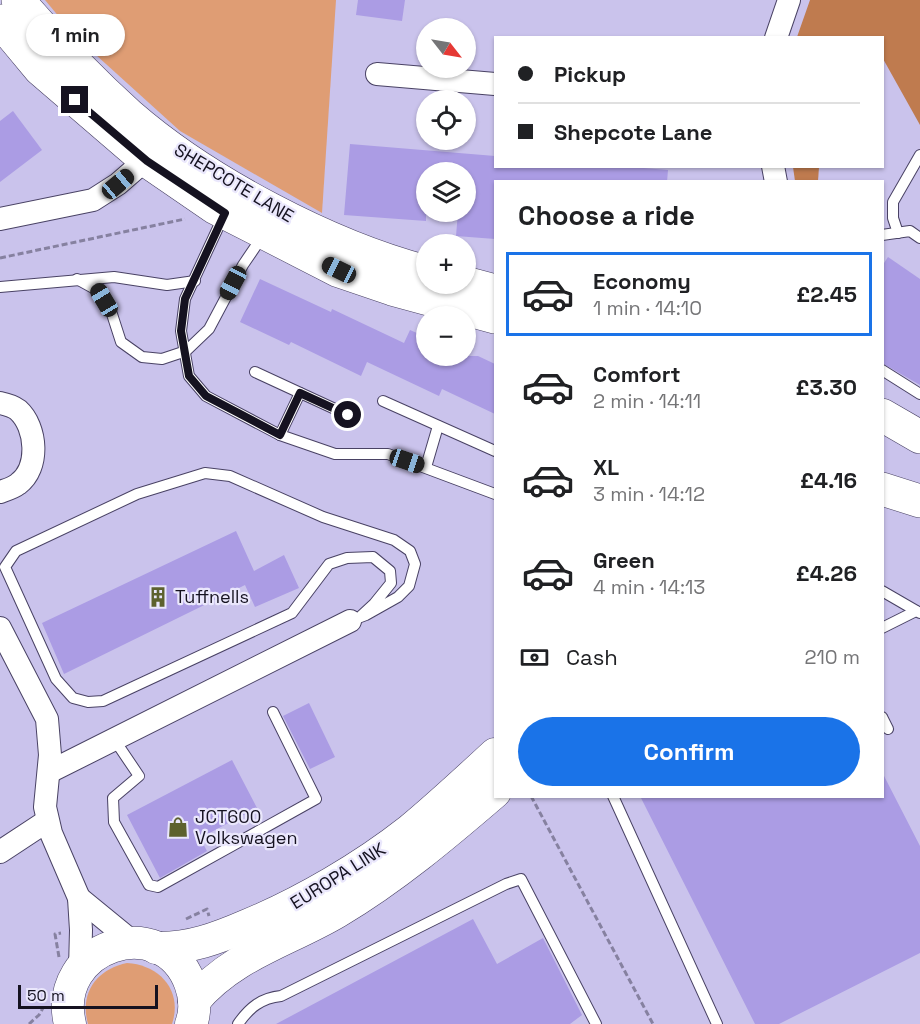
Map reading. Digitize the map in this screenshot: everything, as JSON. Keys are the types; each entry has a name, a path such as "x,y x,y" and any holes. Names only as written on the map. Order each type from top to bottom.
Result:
{"highway":[{"name":"SHEPCOTE LANE","path":"18,0 58,47 130,116 155,151"},
{"name":"SHEPCOTE LANE","path":"0,21 40,69 155,151 194,164 230,206 416,269"},
{"path":"230,206 263,216 264,234"},
{"name":"SHEPCOTE LANE","path":"264,234 339,270 392,289 416,289"},
{"name":"SHEPCOTE LANE","path":"476,291 494,291"},
{"name":"SHEPCOTE LANE","path":"459,294 494,316"},
{"path":"884,416 920,437"}],"street":[{"path":"777,36 789,0"},
{"path":"377,74 494,84"},
{"path":"0,219 93,200 118,184 155,151"},
{"path":"0,403 17,410 30,429 34,452 27,473 18,484 0,492"},
{"path":"49,772 356,619"},
{"path":"0,628 47,719 50,741 46,791 47,820 80,898 80,969 72,982 69,1011 49,1024"},
{"name":"EUROPA LINK","path":"80,969 91,957 118,944 177,948 197,944 283,911 326,886 408,831 494,755"},
{"name":"EUROPA LINK","path":"192,1012 211,982 229,967 336,913 360,898 423,851 494,793"},
{"path":"0,852 47,820"},
{"path":"80,898 145,945 175,960 192,989 192,1012"}],"lane":[{"path":"897,233 892,210 893,202 920,155"},
{"path":"230,206 185,299 181,331 189,376 206,396 280,435 335,454 388,454 494,494"},
{"path":"884,235 910,231 920,238"},
{"path":"77,279 98,290 111,311 121,342 141,357 162,359 186,351 209,329 243,265 264,234"},
{"path":"0,287 114,277 167,285 195,280"},
{"path":"884,371 920,394"},
{"path":"255,372 348,415"},
{"path":"280,435 300,393"},
{"path":"383,401 494,451"},
{"path":"426,467 438,426"},
{"path":"205,473 230,476 323,517 394,540 410,551 415,564 409,586 398,597 356,619 374,604 391,583 390,571 373,557 347,558 329,564 292,614 103,701 87,702 73,698 56,680 5,567 16,551 137,494 205,473"},
{"path":"884,592 918,612"},
{"path":"884,627 918,612"},
{"path":"114,739 139,776 113,798 114,822 148,885 158,887 316,799 273,712"},
{"path":"884,721 888,729"},
{"path":"614,798 717,1024"},
{"path":"238,1024 255,1004 281,996 506,884 521,879 597,1024"}],"path":[{"path":"0,258 190,218 230,206"},
{"path":"532,798 653,1024"}],"shaded area":[{"path":"45,0 336,0 322,213 180,131 75,36"},
{"path":"810,0 920,0 920,125 884,61 884,36 797,36"},
{"path":"793,168 819,168 818,180 795,180"},
{"path":"127,963 150,969 166,982 174,1001 175,1012 172,1024 88,1024 86,1002 93,984 107,971"}],"building":[{"path":"358,0 405,0 402,21 356,15"},
{"path":"13,111 42,150 0,182 0,121"},
{"path":"350,144 494,156 494,168 668,170 667,180 494,180 494,239 476,238 476,234 456,234 457,222 476,222 476,162 416,162 416,220 344,215"},
{"path":"888,257 920,279 920,385 884,364 884,263"},
{"path":"260,279 331,312 332,309 404,343 410,330 416,333 416,366 476,366 476,356 494,364 494,414 442,389 439,396 367,362 361,376 291,342 289,345 240,322"},
{"name":"Tuffnells","path":"236,531 254,571 284,555 299,588 255,607 245,585 64,674 42,623"},
{"path":"309,703 335,757 310,769 283,716"},
{"name":"JCT600 Volkswagen","path":"232,760 257,808 200,838 207,851 160,878 127,815"},
{"path":"884,776 920,846 920,953 779,1024 755,1024 641,798 884,798"},
{"path":"473,919 497,964 543,938 582,1015 570,1024 276,1024"}],"place":[{"name":"Tuffnells","path":"158,597"},
{"name":"JCT600 Volkswagen","path":"178,827"}],"route":[{"path":"75,100 147,161 225,213 185,299 181,331 189,376 206,396 280,435 300,393 348,415"}]}
